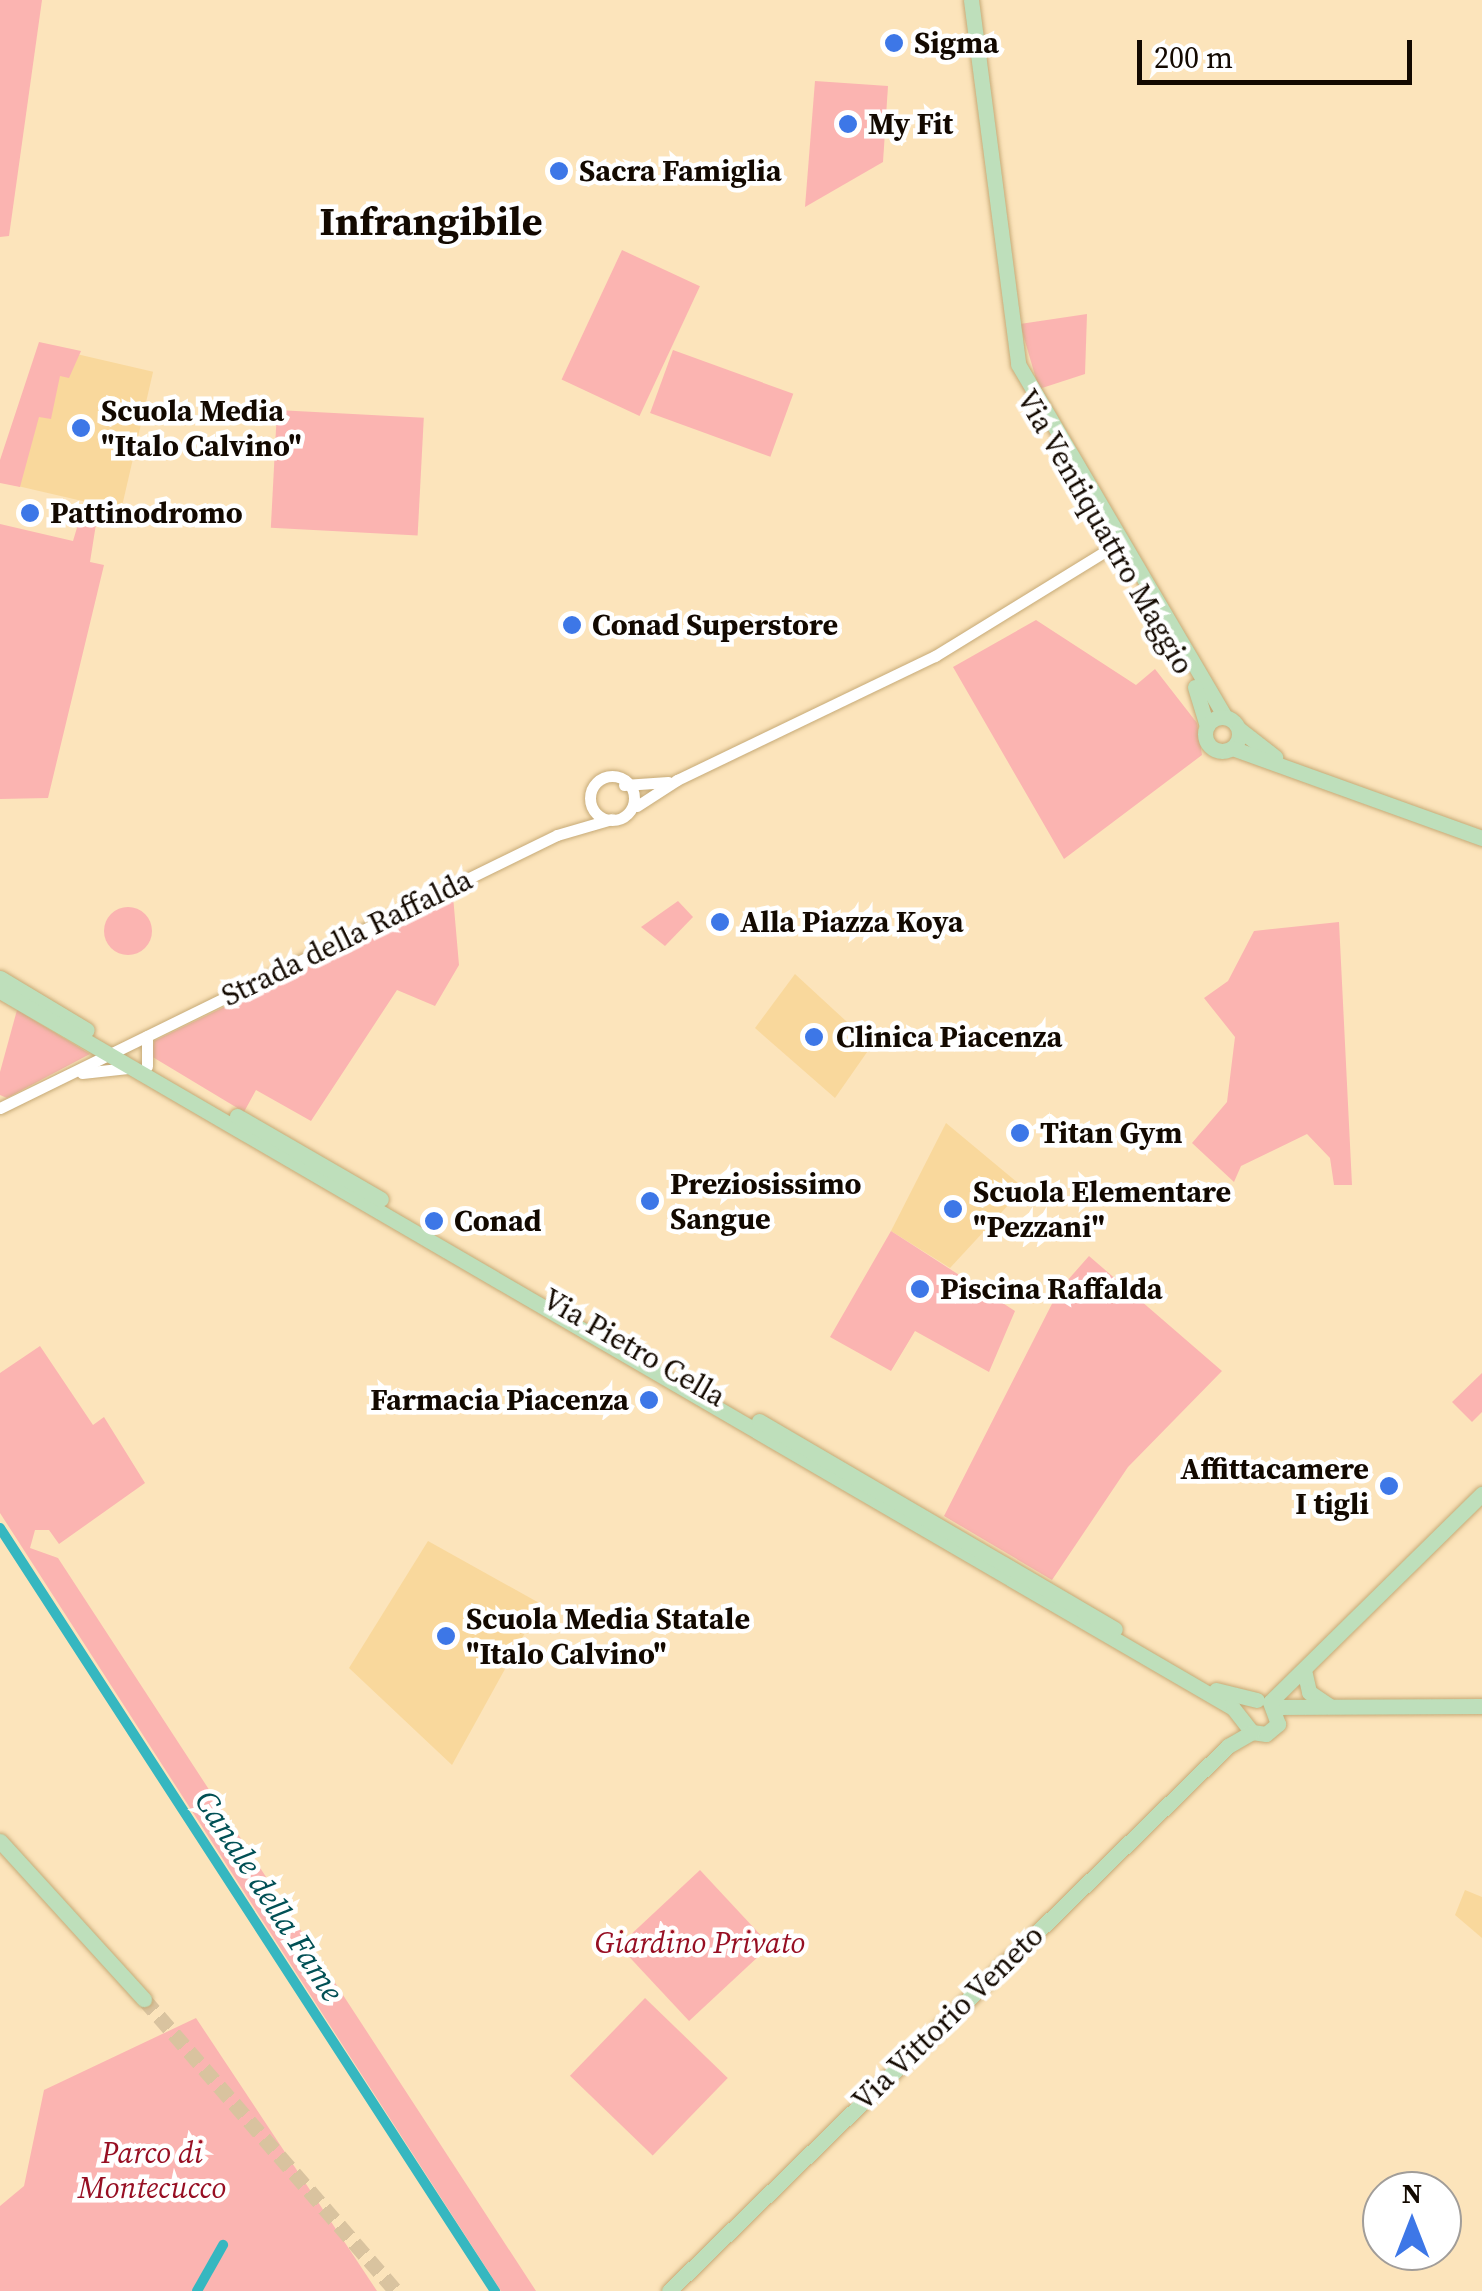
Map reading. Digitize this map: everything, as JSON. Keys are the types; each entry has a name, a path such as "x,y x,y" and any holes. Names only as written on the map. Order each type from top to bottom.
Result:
{"main road":[{"name":"Via Ventiquattro Maggio","path":"971,0 1011,336 1022,395 1188,672 1213,748 1232,748 1482,838"},
{"name":"Via Ventiquattro Maggio","path":"976,49 980,0"},
{"name":"Via Ventiquattro Maggio","path":"1011,336 1032,394 1225,717 1299,773"},
{"path":"1112,547 1170,624"},
{"path":"1207,726 1225,717"},
{"path":"1232,748 1239,730"},
{"name":"Via Pietro Cella","path":"6,988 1248,1726"},
{"name":"Via Pietro Cella","path":"140,1067 1210,1687 1296,1710"},
{"path":"1278,1724 1268,1703 1482,1494"},
{"path":"1304,1670 1309,1692 1330,1706"},
{"name":"Via Vittorio Veneto","path":"669,2291 1268,1703"},
{"path":"1248,1726 1266,1734 1296,1710 1330,1706 1482,1706"},
{"path":"0,1841 144,1999"}],"street":[{"name":"Strada della Raffalda","path":"0,1108 580,824 630,817 638,806 677,780 935,656 1112,547"},
{"name":"Strada della Raffalda","path":"580,824 592,803 594,779 624,785 677,780"},
{"path":"624,785 638,806"},
{"path":"592,803 612,819"},
{"path":"63,1077 140,1067 148,1036"}],"shaded area":[{"name":"Scuola Media \"Italo Calvino\"","path":"42,346 153,372 121,510 10,484"},
{"name":"Clinica Piacenza","path":"795,974 872,1045 835,1098 755,1028"},
{"name":"Scuola Elementare \"Pezzani\"","path":"946,1123 1024,1188 950,1268 891,1231"},
{"name":"Scuola Media Statale \"Italo Calvino\"","path":"428,1541 541,1604 452,1765 349,1668"},
{"path":"1465,1890 1482,1897 1482,1938 1455,1915"}],"green space":[{"path":"0,0 42,0 9,236 0,237"},
{"name":"My Fit","path":"815,81 888,86 883,162 805,207"},
{"path":"622,250 700,286 640,416 562,380"},
{"path":"1087,314 1085,374 1039,389 1020,324"},
{"path":"39,342 81,351 69,378 60,376 51,419 39,417 20,487 0,483 0,460"},
{"path":"673,350 793,394 770,457 650,413"},
{"path":"277,410 424,418 418,536 271,528"},
{"path":"79,521 96,524 90,562 104,565 48,798 0,799 0,524 73,541"},
{"path":"1036,620 1136,685 1155,669 1197,723 1202,755 1064,859 953,667"},
{"path":"453,896 459,965 435,1006 397,990 311,1121 256,1090 244,1112 151,1056 154,1041"},
{"path":"678,901 693,917 665,946 641,927"},
{"path":"128,907 145,914 152,931 145,948 128,955 111,948 104,931 111,914"},
{"path":"1339,922 1352,1185 1334,1185 1330,1158 1307,1134 1241,1166 1234,1182 1192,1143 1227,1102 1235,1037 1204,998 1228,981 1254,931"},
{"path":"17,1010 90,1054 7,1098 0,1095 0,1072"},
{"name":"Piscina Raffalda","path":"891,1231 1015,1311 989,1372 915,1331 891,1371 830,1337"},
{"path":"1089,1256 1222,1371 1128,1467 1052,1580 944,1516 1059,1290"},
{"path":"40,1346 93,1425 104,1417 145,1483 59,1544 49,1530 35,1530 30,1548 58,1558 536,2291 501,2291 0,1513 0,1373"},
{"path":"1482,1373 1482,1412 1472,1422 1452,1402"},
{"name":"Giardino Privato","path":"700,1870 770,1945 689,2021 619,1946"},
{"path":"645,1998 728,2078 653,2156 570,2076"},
{"name":"Parco di Montecucco","path":"196,2018 377,2291 0,2291 0,2206 24,2186 44,2090"}],"waterway":[{"name":"Canale della Fame","path":"0,1528 495,2291"},
{"path":"197,2291 223,2245"}],"tunnel":[{"path":"144,1999 396,2291"}],"place":[{"name":"Sigma","path":"894,43"},
{"name":"My Fit","path":"848,124"},
{"name":"Sacra Famiglia","path":"559,171"},
{"name":"Scuola Media \"Italo Calvino\"","path":"81,428"},
{"name":"Pattinodromo","path":"30,513"},
{"name":"Conad Superstore","path":"572,625"},
{"name":"Alla Piazza Koya","path":"720,922"},
{"name":"Clinica Piacenza","path":"814,1037"},
{"name":"Titan Gym","path":"1020,1133"},
{"name":"Preziosissimo Sangue","path":"650,1201"},
{"name":"Scuola Elementare \"Pezzani\"","path":"953,1209"},
{"name":"Conad","path":"434,1221"},
{"name":"Piscina Raffalda","path":"920,1289"},
{"name":"Farmacia Piacenza","path":"649,1400"},
{"name":"Affittacamere I tigli","path":"1389,1486"},
{"name":"Scuola Media Statale \"Italo Calvino\"","path":"446,1636"}],"district":[{"name":"Infrangibile","path":"431,221"}]}
